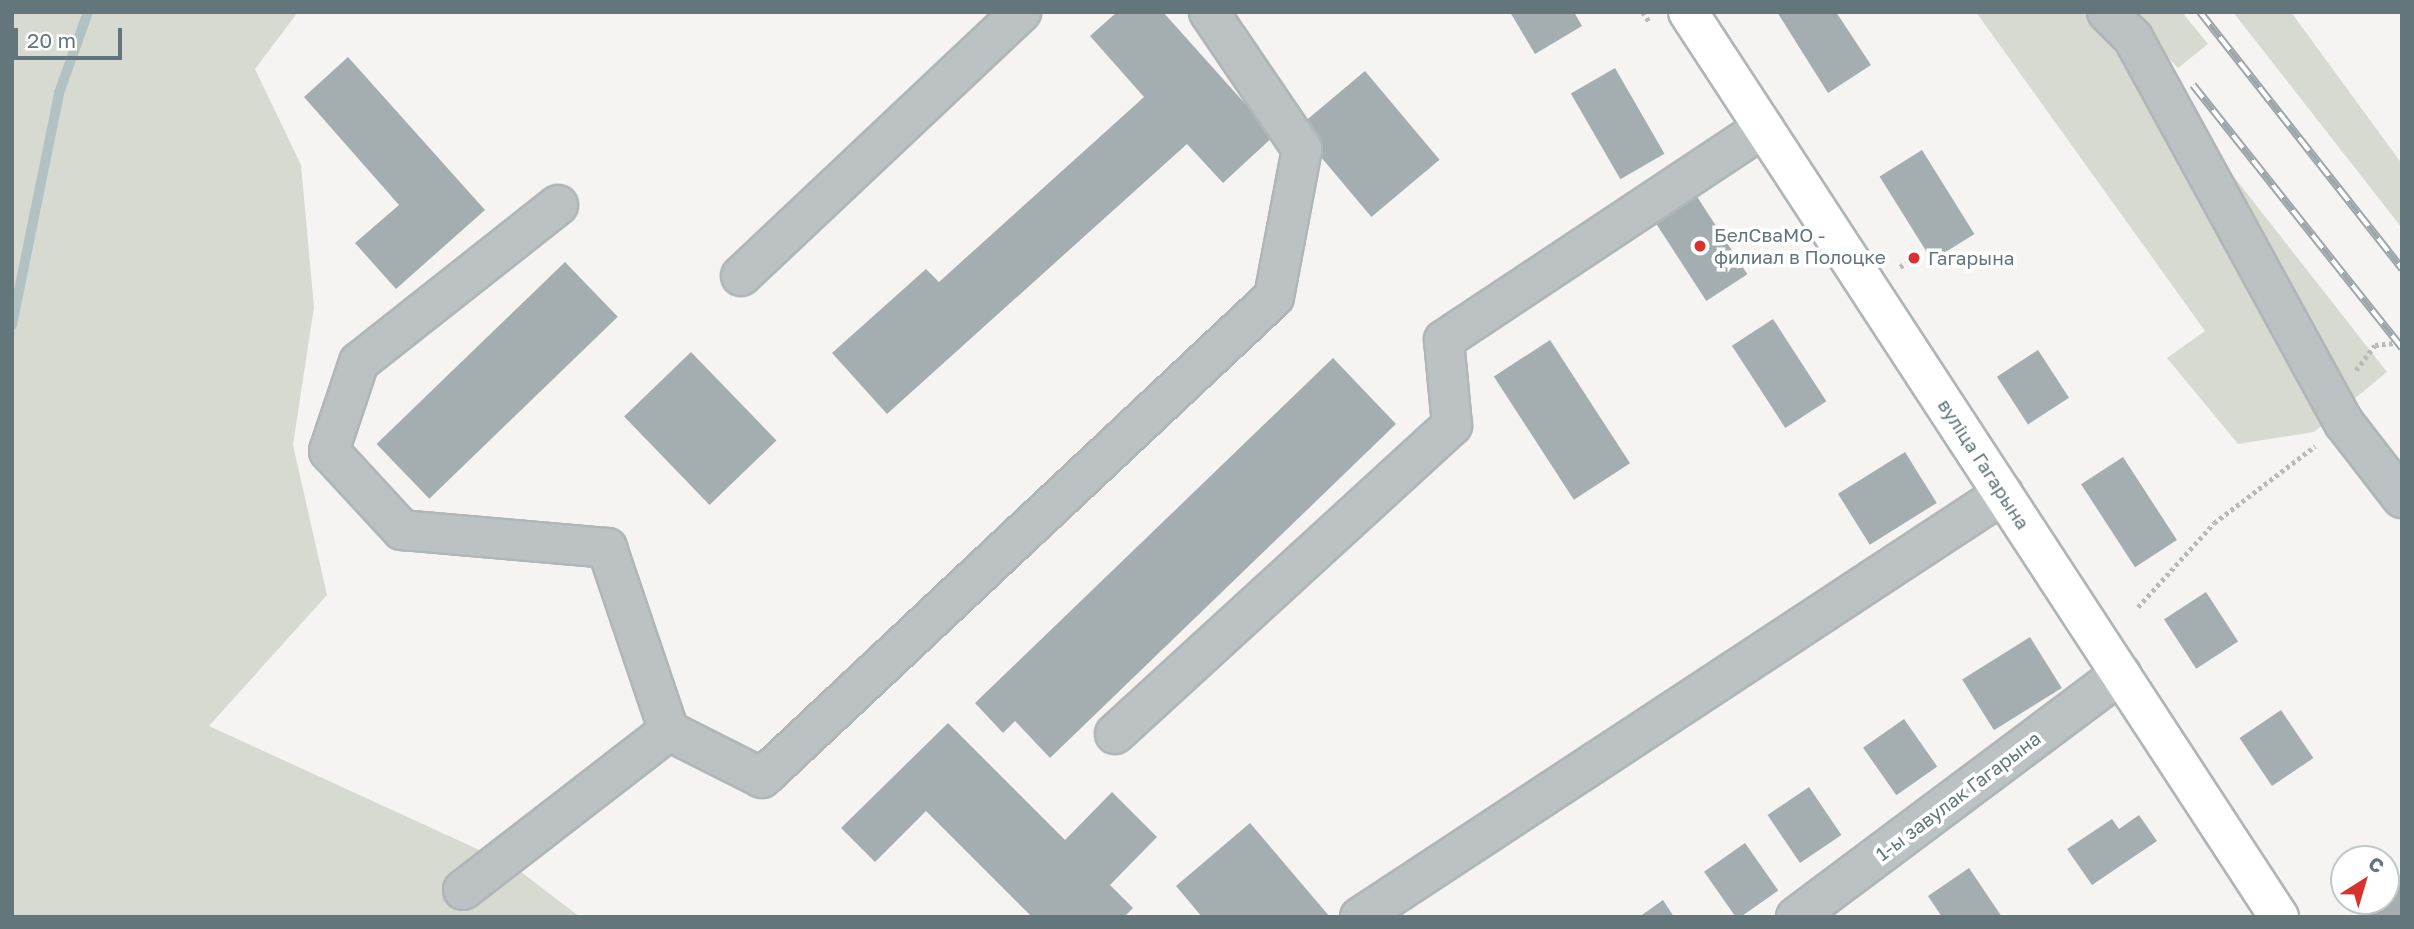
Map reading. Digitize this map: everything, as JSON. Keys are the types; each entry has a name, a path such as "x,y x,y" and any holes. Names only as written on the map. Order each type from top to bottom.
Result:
{"main road":[{"name":"вуліца Гагарына","path":"1689,12 2279,917"}],"street":[{"path":"741,276 1021,12"},
{"path":"558,205 359,362 329,450 402,530 607,548 669,731 762,778 1274,297 1302,149 1209,12"},
{"path":"2107,12 2133,38 2338,413 2402,498"},
{"path":"1115,734 1452,425 1444,340 1764,127"},
{"path":"1360,917 2003,494"},
{"name":"1-ы завулак Гагарына","path":"1796,917 2121,674"},
{"path":"463,890 669,731"}],"path":[{"path":"2138,607 2214,523 2338,413 2375,345 2402,342"}],"shaded area":[{"path":"12,12 298,12 255,69 301,165 314,307 293,445 327,595 209,726 512,865 580,917 12,917"},
{"path":"1976,12 2082,12 2212,149 2387,372 2314,432 2238,444 2167,358 2205,331"},
{"path":"2125,12 2182,12 2208,44 2178,68"},
{"path":"2233,12 2291,12 2402,164 2402,228"}],"building":[{"path":"1117,12 1163,12 1274,136 1223,183 1187,144 887,414 832,353 926,269 939,282 1144,97 1090,36"},
{"path":"1510,12 1574,12 1582,26 1535,54"},
{"path":"1777,12 1836,12 1871,65 1828,93"},
{"path":"348,57 485,210 396,289 355,243 399,205 304,97"},
{"path":"1615,68 1664,154 1620,179 1571,94"},
{"path":"1365,71 1440,160 1371,217 1297,128"},
{"path":"1922,150 1974,234 1932,260 1880,176"},
{"name":"БелСваМО - филиал в Полоцке","path":"1694,192 1747,274 1706,301 1653,219"},
{"path":"565,262 618,317 429,499 377,444"},
{"path":"1773,319 1826,401 1785,428 1732,346"},
{"path":"1550,340 1630,463 1574,500 1494,376"},
{"path":"2038,350 2069,398 2028,424 1997,377"},
{"path":"691,352 776,440 710,505 624,417"},
{"path":"1333,358 1396,424 1050,758 1015,721 1003,733 975,703"},
{"path":"1905,452 1937,503 1870,545 1838,494"},
{"path":"2123,457 2177,540 2135,567 2081,484"},
{"path":"2206,592 2238,641 2196,669 2164,619"},
{"path":"2030,637 2062,688 1994,730 1962,679"},
{"path":"2281,710 2313,758 2272,786 2240,738"},
{"path":"1904,719 1937,767 1896,795 1863,748"},
{"path":"948,723 1065,840 1112,792 1157,837 1110,885 1133,908 1124,917 1032,917 926,811 875,862 841,828"},
{"path":"1809,787 1841,835 1800,863 1768,815"},
{"path":"2139,815 2157,841 2092,885 2067,849 2112,819 2119,829"},
{"path":"1250,823 1330,917 1202,917 1176,886"},
{"path":"1745,843 1778,891 1740,917 1736,917 1704,872"},
{"path":"1969,868 2002,917 1942,917 1928,896"},
{"path":"2400,888 2402,917 2367,915 2400,915"},
{"path":"1663,900 1674,917 1639,917"}],"waterway":[{"path":"12,325 59,93 88,12"}],"railway":[{"path":"2200,12 2402,269"},
{"path":"2193,85 2402,348"}],"place":[{"name":"БелСваМО - филиал в Полоцке","path":"1700,246"},
{"name":"Гагарына","path":"1914,258"}]}
